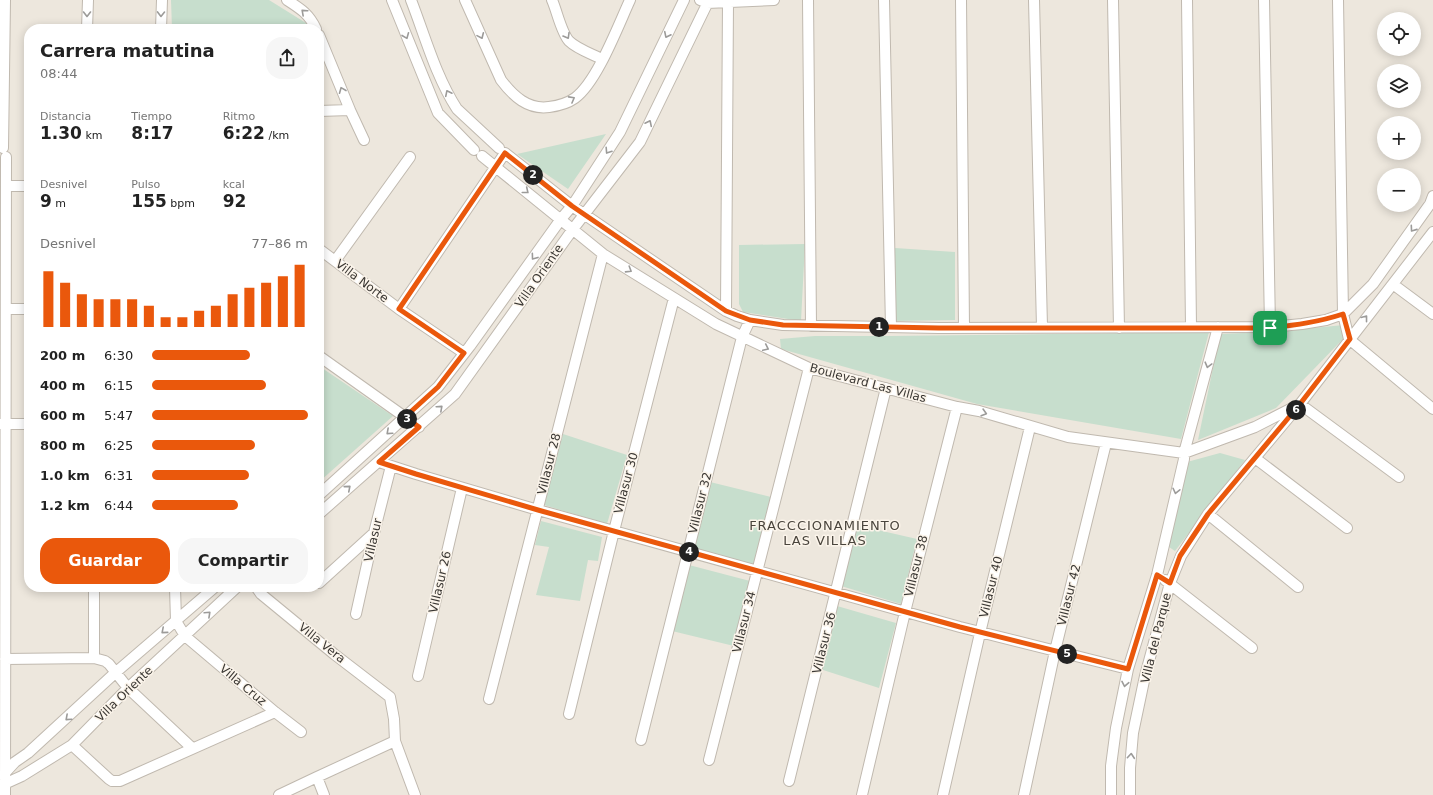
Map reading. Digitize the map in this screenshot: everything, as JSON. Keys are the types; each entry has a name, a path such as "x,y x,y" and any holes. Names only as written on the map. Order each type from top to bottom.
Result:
{"street":[{"path":"5,0 6,309 3,424 5,659 2,690 2,780 5,795"},
{"path":"87,24 88,0"},
{"path":"161,24 162,0"},
{"path":"287,0 301,9 311,18 314,24"},
{"path":"392,0 435,108 455,132 474,150"},
{"path":"411,0 447,93 457,110 502,151 572,206 726,311 750,320 783,325 964,328 1270,328 1326,320 1343,314 1373,284 1430,204 1433,196"},
{"path":"465,0 502,80 510,92 521,101 534,108 558,106 573,100 588,84 602,59 630,0"},
{"path":"552,0 570,42 602,59"},
{"name":"Villa Oriente","path":"324,490 438,387 572,206 620,132 684,0"},
{"path":"705,1 728,2 774,0"},
{"path":"808,0 812,326"},
{"path":"884,0 891,327"},
{"path":"960,0 964,328"},
{"path":"1034,0 1042,328"},
{"path":"1113,0 1119,328"},
{"path":"1187,0 1191,327"},
{"path":"1264,0 1270,328"},
{"path":"1338,0 1343,314 1350,339 1433,409"},
{"name":"Villa Oriente","path":"324,510 455,394 573,228 640,142 705,1"},
{"path":"726,311 728,2"},
{"path":"324,48 364,140"},
{"path":"324,111 350,110"},
{"path":"455,132 472,123"},
{"path":"399,309 496,166 502,151"},
{"name":"Boulevard Las Villas","path":"482,156 604,254 716,324 809,368 957,407 979,411 1068,437 1184,453 1255,427 1300,404"},
{"path":"335,261 410,157"},
{"path":"6,186 24,186"},
{"name":"Villa del Parque","path":"1130,795 1130,768 1133,733 1145,676 1170,583 1180,556 1208,514 1300,404 1383,296 1394,285 1433,232"},
{"name":"Villa Norte","path":"324,253 399,309 464,353"},
{"name":"Villasur 28","path":"489,699 604,254"},
{"path":"1394,285 1433,314"},
{"name":"Villasur 30","path":"569,714 674,298"},
{"path":"6,309 24,309"},
{"name":"Villasur 32","path":"640,740 742,336 750,320"},
{"name":"Villa del Parque","path":"1111,795 1111,766 1116,728 1128,669 1157,575 1184,459 1184,453 1218,327"},
{"path":"324,360 419,427"},
{"name":"Villasur 34","path":"709,760 809,368"},
{"name":"Villasur 36","path":"790,781 886,388"},
{"path":"1300,404 1399,477"},
{"name":"Villasur 38","path":"862,795 905,612 957,407"},
{"path":"3,424 24,424"},
{"name":"Villasur 40","path":"943,795 980,632 1030,427"},
{"name":"Villasur 42","path":"1024,795 1056,651 1106,443"},
{"path":"1255,458 1347,528"},
{"path":"379,462 538,510 836,593 980,632 1128,669"},
{"name":"Villasur","path":"356,614 391,466"},
{"name":"Villasur 26","path":"418,676 462,488"},
{"path":"1208,514 1298,587"},
{"path":"324,578 374,533"},
{"path":"1157,575 1170,583 1252,648"},
{"path":"94,592 94,658"},
{"path":"176,592 176,620 185,636"},
{"name":"Villa Oriente","path":"2,780 15,762 28,753 116,673 209,592"},
{"name":"Villa Oriente","path":"2,780 22,776 72,745 128,688 232,592"},
{"name":"Villa Vera","path":"260,592 334,654 390,697 394,719 395,741"},
{"name":"Villa Cruz","path":"185,636 301,732"},
{"path":"5,659 94,658 105,661 128,688 192,748"},
{"path":"72,745 108,779 120,781 275,712"},
{"path":"1116,728 1133,733"},
{"path":"279,795 395,741 415,795"},
{"path":"317,777 324,795"}],"green space":[{"path":"171,0 269,0 306,24 172,24"},
{"path":"606,134 568,189 517,154"},
{"path":"805,244 801,321 743,312 739,304 739,245"},
{"path":"895,248 955,252 955,320 893,321"},
{"path":"1344,325 1345,337 1276,408 1198,440 1220,334 1269,332"},
{"path":"1209,332 1181,439 977,404 781,349 780,339 815,336"},
{"path":"324,369 393,416 324,478"},
{"path":"563,434 627,455 607,524 544,505"},
{"path":"1220,453 1245,460 1175,551 1166,545 1187,462"},
{"path":"710,482 771,497 753,567 692,548"},
{"path":"541,521 602,537 598,561 588,560 580,601 536,595 549,547 535,545"},
{"path":"856,525 917,539 901,604 841,586"},
{"path":"689,565 750,581 734,646 672,631"},
{"path":"837,606 896,623 879,688 820,669"}],"district":[{"name":"FRACCCIONAMIENTO LAS VILLAS","path":"825,532"}],"route":[{"path":"505,153 572,206 726,311 750,320 783,325 939,328 1270,328 1326,320 1343,314 1350,339 1300,404 1208,514 1180,556 1170,583 1157,575 1128,669 960,627 538,510 379,462 419,427 405,417 438,387 464,353 399,309 505,153"}]}
